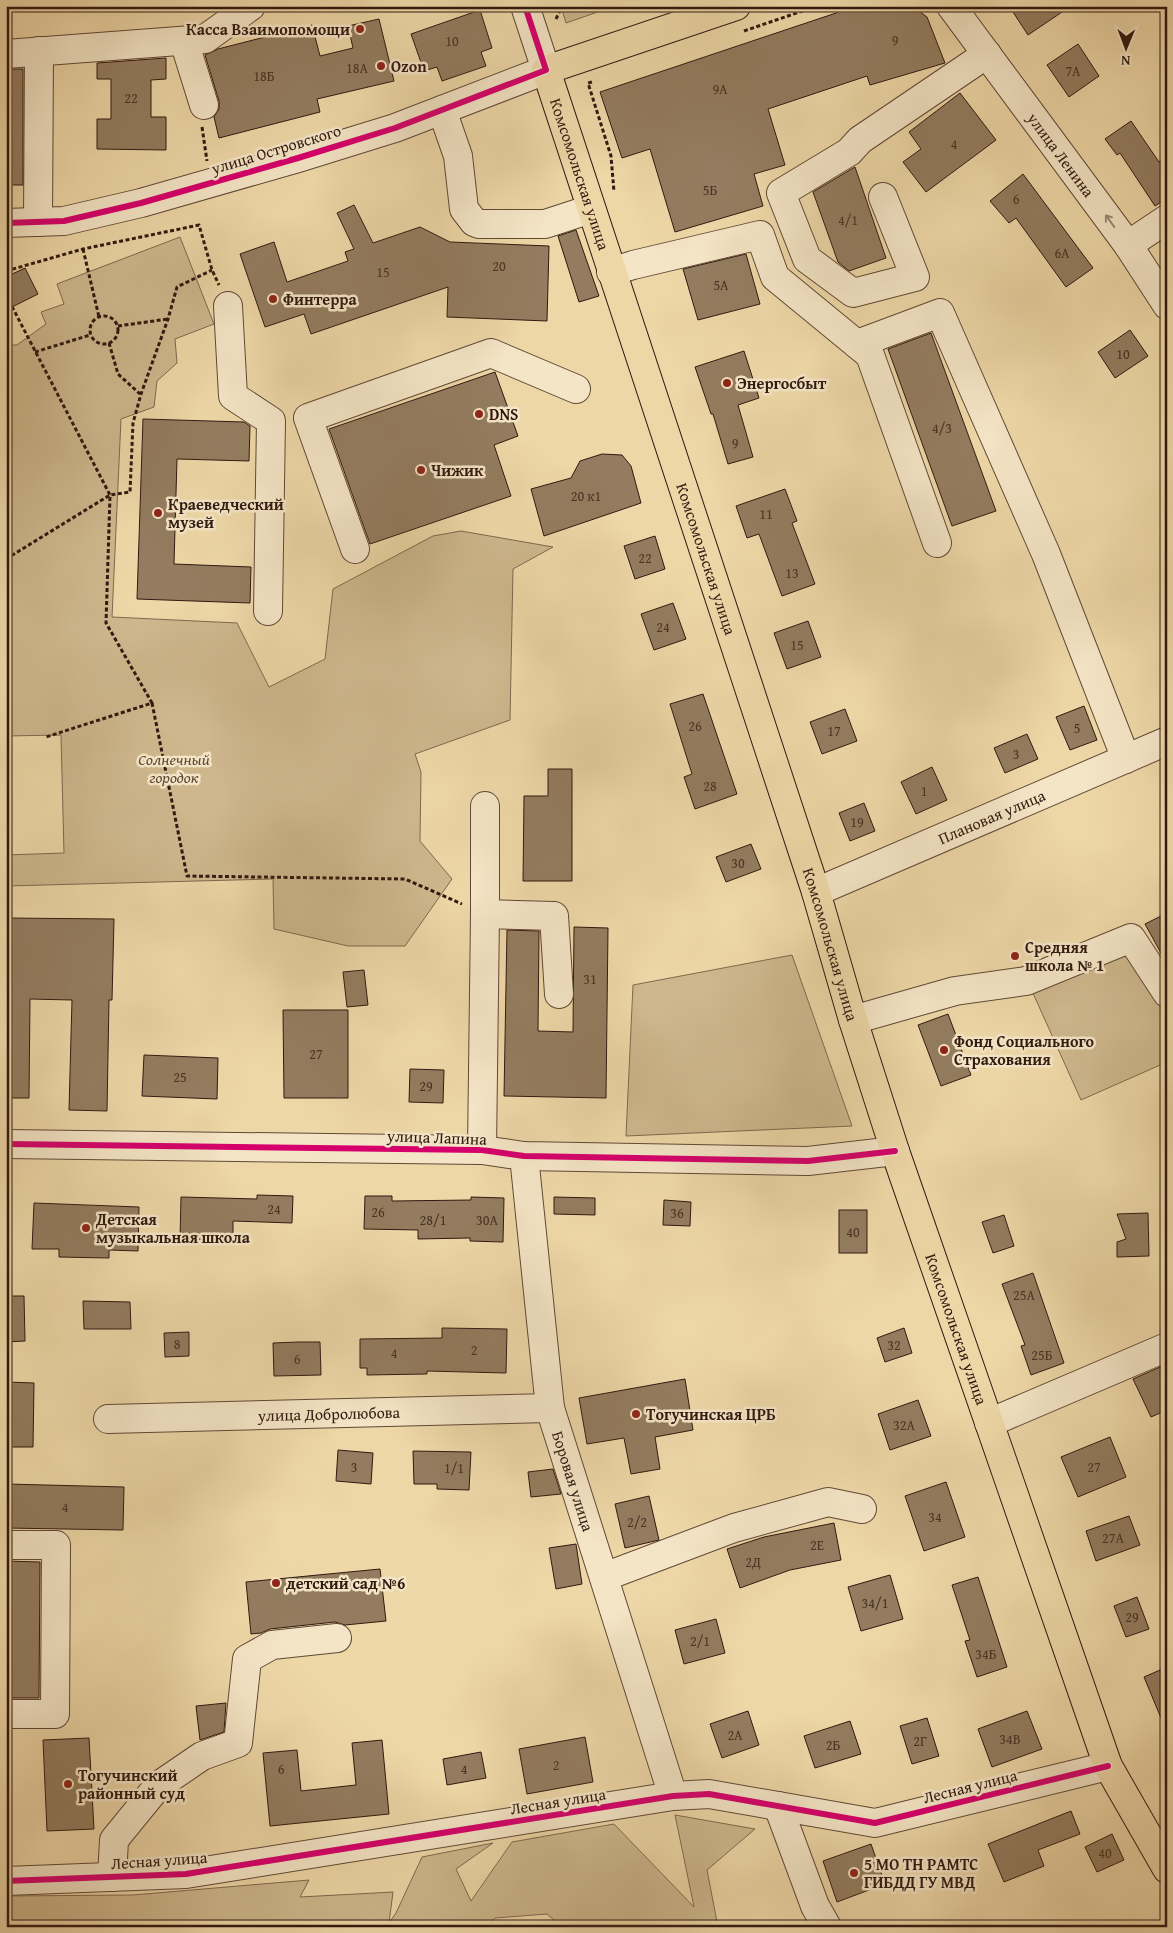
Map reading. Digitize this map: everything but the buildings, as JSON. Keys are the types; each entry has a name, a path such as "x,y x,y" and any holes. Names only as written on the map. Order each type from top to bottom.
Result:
{"main road":[{"name":"улица Островского","path":"546,70 738,19"},
{"name":"Комсомольская улица","path":"546,70 816,892 853,1020 895,1151 1108,1766 1167,1869"}],"street":[{"path":"6,54 205,39 251,6"},
{"name":"Комсомольская улица","path":"525,6 546,70"},
{"name":"улица Ленина","path":"951,6 1128,245 1167,305"},
{"path":"184,41 204,104"},
{"path":"38,222 39,51"},
{"path":"883,197 915,277 853,293 806,259 781,193 849,152 860,140 987,54"},
{"name":"улица Островского","path":"6,223 64,221 141,203 395,128 546,70"},
{"path":"442,110 458,156 464,209 474,222 479,224 545,224 591,209"},
{"path":"1128,245 1167,219"},
{"path":"611,272 760,235 775,276 870,355 937,543"},
{"path":"228,306 233,396 271,421 268,611"},
{"path":"857,344 940,313 1046,554 1126,759"},
{"path":"355,549 308,418 491,353 576,388"},
{"name":"Плановая улица","path":"816,892 1167,741"},
{"path":"482,1150 485,806"},
{"path":"485,914 554,916 559,994"},
{"path":"853,1020 955,991 1026,981 1131,938 1167,993"},
{"name":"улица Лапина","path":"6,1144 482,1150 524,1156 808,1161 895,1151"},
{"name":"Боровая улица","path":"524,1156 550,1408 673,1796"},
{"path":"989,1423 1167,1347"},
{"name":"улица Добролюбова","path":"108,1420 550,1408"},
{"path":"604,1576 734,1528 828,1502 862,1509"},
{"path":"6,1545 56,1545 55,1714 6,1714"},
{"path":"112,1877 114,1840 158,1786 202,1756 238,1743 247,1658 272,1645 337,1638"},
{"name":"Лесная улица","path":"6,1881 186,1874 673,1796 709,1794 876,1823 1108,1766"},
{"path":"778,1806 816,1906 827,1927"}],"path":[{"path":"552,26 562,6"},
{"path":"738,19 817,6"},
{"path":"598,80 588,83 611,156 614,195"},
{"path":"204,104 201,131 207,161"},
{"path":"6,271 83,249 199,224 212,270 228,306"},
{"path":"83,249 99,318"},
{"path":"6,559 110,495 130,492 133,423 177,287 212,270"},
{"path":"6,295 110,495 106,623 152,703 187,876 405,878 485,914"},
{"path":"109,343 95,340 90,335 92,322 99,318 108,317 118,326 168,319"},
{"path":"109,343 116,337 118,326"},
{"path":"34,352 90,335"},
{"path":"109,343 118,374 141,394"},
{"path":"46,738 152,703"}],"green space":[{"path":"561,6 615,6 566,23"},
{"name":"Солнечный городок","path":"180,237 214,324 175,339 177,363 157,381 154,407 121,419 112,617 237,623 269,687 325,659 333,589 433,536 461,531 553,547 513,569 510,720 415,754 421,772 420,841 452,879 405,946 348,946 274,929 273,879 6,886 6,855 64,853 61,735 6,736 6,646 8,644 6,638 6,345 17,345 46,324 41,312 64,304 57,284"},
{"path":"1135,945 1167,1016 1167,1062 1081,1100 1032,991"},
{"path":"792,955 852,1126 626,1136 633,985"},
{"path":"675,1815 755,1829 707,1870 718,1927 562,1927 547,1914 495,1918 486,1927 6,1927 6,1896 133,1895 309,1880 300,1897 393,1892 389,1923 396,1913 422,1857 493,1843 456,1869 471,1901 512,1842 614,1824 694,1907"}],"cycle path":[{"path":"6,223 64,221 141,203 395,128 546,70 525,6"},
{"path":"6,1144 482,1150 524,1156 808,1161 895,1151"},
{"path":"6,1881 186,1874 673,1796 709,1794 875,1823 1108,1766"}],"place":[{"name":"Касса Взаимопомощи","path":"360,29"},
{"name":"Ozon","path":"381,66"},
{"name":"Финтерра","path":"273,299"},
{"name":"Энергосбыт","path":"727,383"},
{"name":"DNS","path":"479,414"},
{"name":"Чижик","path":"421,470"},
{"name":"Краеведческий музей","path":"158,513"},
{"name":"Средняя школа № 1","path":"1015,956"},
{"name":"Фонд Социального Страхования","path":"944,1050"},
{"name":"Детская музыкальная школа","path":"86,1228"},
{"name":"Тогучинская ЦРБ","path":"636,1414"},
{"name":"детский сад №6","path":"276,1583"},
{"name":"Тогучинский районный суд","path":"68,1784"},
{"name":"5 МО ТН РАМТС ГИБДД ГУ МВД","path":"854,1873"}]}
